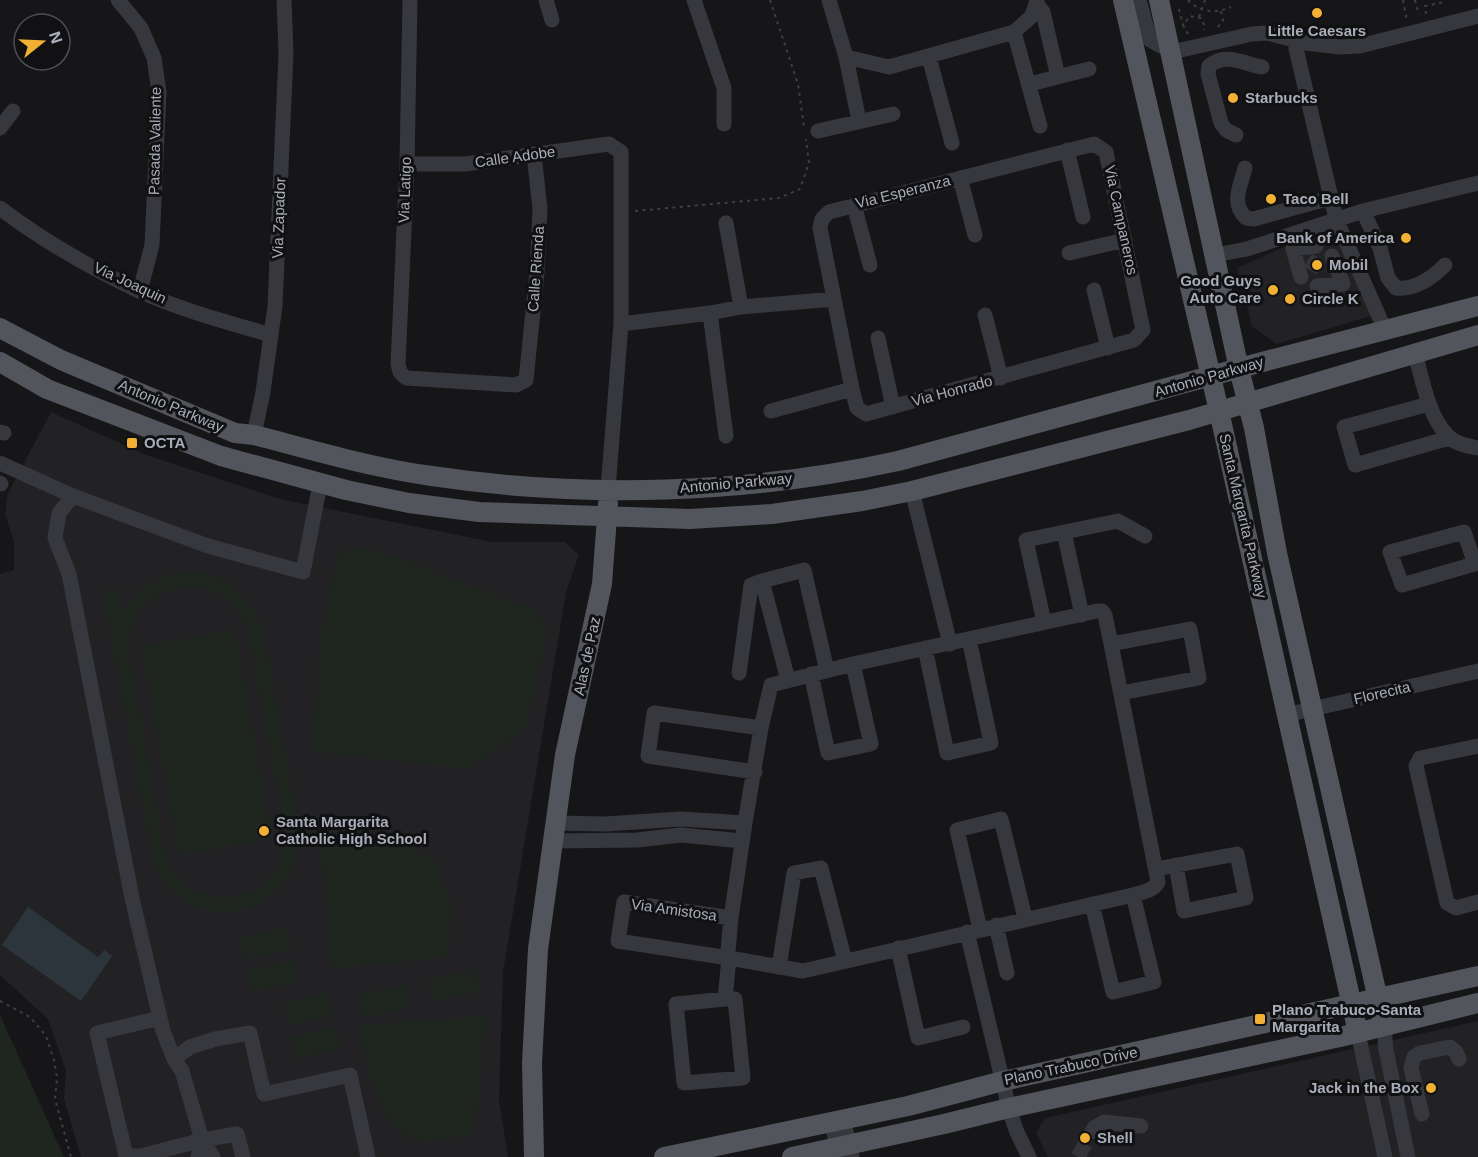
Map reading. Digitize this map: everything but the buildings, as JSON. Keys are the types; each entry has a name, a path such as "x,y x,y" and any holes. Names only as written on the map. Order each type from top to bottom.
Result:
{"main road":[{"name":"Santa Margarita Parkway","path":"1123,0 1220,411 1358,1033"},
{"name":"Santa Margarita Parkway","path":"1168,1 1172,52 1248,403 1277,553 1384,1026"},
{"name":"Antonio Parkway","path":"0,327 61,360 235,433 254,435 429,476 529,486 636,490 700,487 808,477 861,469 910,458 1478,306"},
{"name":"Antonio Parkway","path":"0,362 47,389 221,456 320,484 409,503 479,512 690,519 772,514 912,491 1220,411 1478,335"},
{"name":"Alas de Paz","path":"534,1157 532,1063 538,960 565,755 603,584 608,489"},
{"name":"Plano Trabuco Drive","path":"664,1157 908,1106 1003,1081 1478,976"},
{"name":"Plano Trabuco Drive","path":"792,1157 845,1151 1009,1108 1358,1033 1478,1003"}],"street":[{"name":"Pasada Valiente","path":"118,0 141,28 154,58 159,92 152,245 140,291"},
{"name":"Via Zapador","path":"254,435 275,306 286,53 284,0"},
{"name":"Via Latigo","path":"406,378 398,364 407,164 410,0"},
{"path":"546,0 552,20"},
{"path":"694,0 724,88 724,124"},
{"path":"829,0 846,57 859,121"},
{"path":"1139,0 1150,40 1172,52 1252,34 1267,33 1340,47 1360,46 1478,16"},
{"path":"846,57 889,67 929,57 1014,32 1032,16 1037,2"},
{"path":"1037,2 1043,12 1058,77"},
{"path":"1014,32 1040,126"},
{"path":"1294,40 1336,219 1385,330"},
{"path":"929,57 952,143"},
{"path":"1236,135 1226,130 1221,123 1208,74 1209,66 1214,62 1234,58 1252,66 1262,67"},
{"path":"1030,84 1089,69"},
{"path":"0,128 13,111"},
{"path":"818,130 893,114"},
{"name":"Calle Adobe","path":"407,164 465,164 609,144 621,152"},
{"name":"Via Campaneros","path":"1066,150 1094,144 1106,152 1143,330"},
{"path":"1066,150 1083,217"},
{"name":"Via Esperanza","path":"852,389 820,228 822,219 829,212 1066,150"},
{"name":"Alas de Paz","path":"608,489 621,324 621,152"},
{"name":"Calle Rienda","path":"406,378 516,385 522,383 528,374 540,209 534,154"},
{"path":"1245,168 1237,201 1239,210 1246,218 1254,219 1330,198"},
{"path":"960,178 975,235"},
{"path":"1215,255 1247,249 1363,211 1478,183"},
{"path":"854,205 870,265"},
{"name":"Via Joaquin","path":"0,208 36,236 140,291 194,312 271,334"},
{"path":"1363,211 1380,248 1388,278 1396,288 1402,289 1424,283 1445,266"},
{"path":"726,223 741,307"},
{"path":"1282,237 1308,260"},
{"path":"1069,253 1125,240"},
{"path":"1293,249 1316,246"},
{"path":"1293,249 1301,277"},
{"path":"1332,256 1343,284"},
{"path":"1325,271 1343,284"},
{"path":"1317,286 1343,284 1362,278"},
{"path":"1094,290 1108,348"},
{"path":"621,324 741,307 834,299"},
{"path":"710,313 726,436"},
{"path":"985,315 1001,378"},
{"name":"Via Honrado","path":"852,389 858,408 866,414 1108,348 1134,340 1143,330"},
{"path":"878,338 893,406"},
{"path":"1415,354 1430,404 1438,422 1449,438 1478,448"},
{"path":"771,411 852,389"},
{"path":"1430,404 1344,427 1355,465 1449,438"},
{"path":"0,463 73,496 208,546 303,572 320,484"},
{"path":"912,491 950,644"},
{"path":"73,496 59,513 54,538 69,574 132,898 160,1018 174,1059 182,1071 202,1140 213,1157"},
{"path":"1044,622 1026,540 1118,521 1145,536"},
{"path":"1064,532 1082,615"},
{"path":"1464,532 1477,564 1402,585 1390,552 1464,532"},
{"path":"739,673 751,585 804,570 827,670"},
{"path":"762,581 788,680"},
{"name":"Via Amistosa","path":"725,999 729,958 731,918 742,841 761,728 771,685 853,664 1102,611 1105,615 1156,869 1158,882 1151,890 803,971 729,958 618,940 624,902 731,918"},
{"path":"1111,644 1190,629 1199,678 1121,693"},
{"path":"925,648 947,753 991,743 969,639"},
{"path":"811,674 828,753 871,744 853,664"},
{"name":"Florecita","path":"1286,715 1478,671"},
{"path":"755,772 648,756 654,713 761,728"},
{"path":"1478,746 1420,758 1416,766 1448,903 1456,908 1478,902"},
{"path":"554,832 605,824 681,819 745,823"},
{"path":"1025,918 1001,819 957,830 973,930 1003,1081 1016,1130 1029,1157"},
{"path":"554,832 637,840 681,834 742,841"},
{"path":"1156,869 1176,865 1237,854 1246,898 1184,911 1176,865"},
{"path":"779,967 795,873 821,868 845,961"},
{"path":"1092,904 1113,992 1154,982 1133,895"},
{"path":"996,925 1007,973"},
{"path":"898,948 918,1038 963,1027"},
{"path":"725,999 735,999 743,1078 684,1083 676,1004 725,999"},
{"path":"160,1018 97,1033 126,1156 141,1156 202,1140 237,1134 243,1157"},
{"path":"1384,1026 1386,1050 1408,1157"},
{"path":"174,1059 190,1047 215,1039 249,1033 264,1094 350,1075 368,1157"},
{"path":"1358,1033 1385,1157"},
{"path":"1422,1114 1411,1068 1414,1057 1420,1053 1450,1047 1459,1059"},
{"path":"837,1120 845,1151"},
{"path":"1094,1128 1104,1122 1141,1126"},
{"path":"198,1157 202,1140"}],"path":[{"path":"621,212 779,198 800,189 809,163 798,84 770,0"},
{"path":"1188,0 1194,7 1207,11 1231,8"},
{"path":"1199,17 1205,0"},
{"path":"1403,0 1405,17 1427,13 1425,6 1444,2"},
{"path":"1415,0 1419,15"},
{"path":"1168,1 1189,37 1196,35"},
{"path":"1216,27 1221,26 1223,21 1221,11"},
{"path":"1184,25 1190,16 1199,17 1205,27 1203,32 1210,29"},
{"path":"0,1001 30,1017 46,1036 57,1078 55,1099 71,1157"}],"shaded area":[{"path":"1318,232 1339,234 1371,316 1277,344 1252,326 1237,268"},
{"name":"Santa Margarita Catholic High School","path":"51,412 146,455 280,499 492,542 565,542 579,555 566,592 503,973 499,1101 508,1157 81,1157 64,1099 66,1071 48,1019 0,975 0,574 14,570 14,541 5,514 8,493"},
{"path":"355,546 409,562 537,612 547,630 526,727 468,769 313,751 320,639 337,558"},
{"path":"188,572 202,574 227,583 246,599 264,634 298,824 296,856 285,881 266,900 243,910 218,912 192,905 170,889 153,862 102,590 117,587 122,613 135,596 150,584","holes":["188,586 217,593 224,598 237,611 247,628 284,827 282,853 273,873 258,888 240,896 219,898 199,892 180,879 166,858 130,658 132,630 143,608 162,593"]},
{"path":"235,630 272,838 179,855 141,646"},
{"path":"388,840 435,859 453,910 447,957 332,968 321,848 344,842"},
{"path":"28,907 98,957 104,950 112,956 81,1001 2,945"},
{"path":"286,928 291,949 245,960 240,938"},
{"path":"293,960 298,982 252,992 247,970"},
{"path":"474,970 479,991 433,1001 428,980"},
{"path":"405,985 410,1007 364,1017 360,995"},
{"path":"328,993 333,1015 289,1025 284,1003"},
{"path":"0,1015 64,1157 0,1157"},
{"path":"486,1016 474,1134 422,1143 389,1122 369,1074 359,1025"},
{"path":"1478,1021 1478,1157 1048,1157 1036,1133 1045,1118"},
{"path":"336,1027 341,1048 295,1058 291,1037"}],"tunnel":[{"path":"1308,260 1325,271"},
{"path":"1078,1157 1094,1128"}],"place":[{"name":"Little Caesars","path":"1317,13"},
{"name":"Starbucks","path":"1233,98"},
{"name":"Taco Bell","path":"1271,199"},
{"name":"Bank of America","path":"1406,238"},
{"name":"Mobil","path":"1317,265"},
{"name":"Good Guys Auto Care","path":"1273,290"},
{"name":"Circle K","path":"1290,299"},
{"name":"OCTA","path":"132,443"},
{"name":"Santa Margarita Catholic High School","path":"264,831"},
{"name":"Plano Trabuco-Santa Margarita","path":"1260,1019"},
{"name":"Jack in the Box","path":"1431,1088"},
{"name":"Shell","path":"1085,1138"}]}
